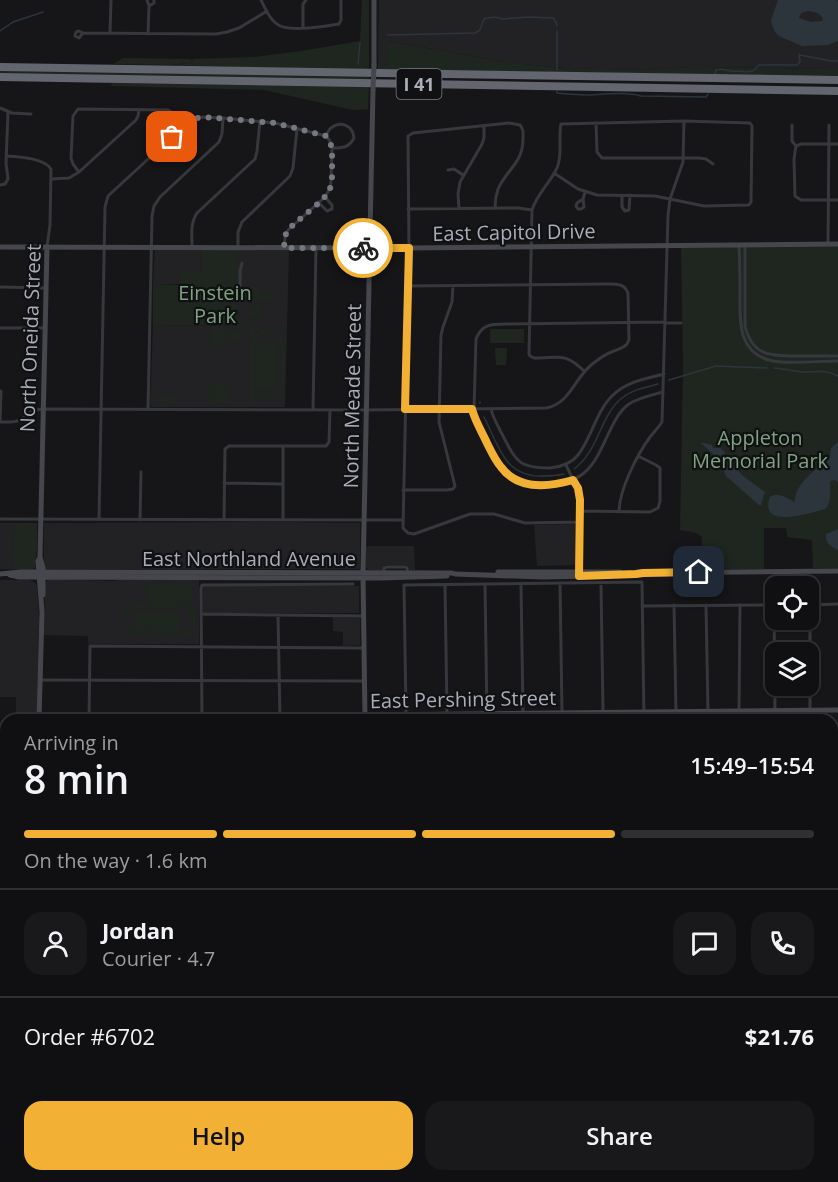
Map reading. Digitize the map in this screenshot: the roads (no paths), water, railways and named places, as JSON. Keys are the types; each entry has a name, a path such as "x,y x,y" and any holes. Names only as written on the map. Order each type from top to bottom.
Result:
{"highway":[{"name":"I 41","path":"0,67 838,79"},
{"name":"I 41","path":"0,77 838,91"}],"main road":[{"name":"North Meade Street","path":"365,714 363,576 374,0"},
{"name":"East Capitol Drive","path":"0,247 409,248 838,244"},
{"name":"North Oneida Street","path":"39,714 43,608 38,561 40,557 47,247"},
{"name":"East Northland Avenue","path":"0,574 14,576 408,576 452,573 492,576 838,571"},
{"name":"East Northland Avenue","path":"363,576 383,573 408,576"},
{"path":"739,710 739,714"},
{"name":"East Pershing Street","path":"514,714 838,710"},
{"name":"East Pershing Street","path":"406,714 447,714"}],"street":[{"path":"110,33 111,0"},
{"path":"147,0 149,6 148,33"},
{"path":"149,6 154,3 154,0"},
{"path":"261,0 274,21 283,28 291,29 340,22 341,0"},
{"path":"299,0 305,2 303,27"},
{"path":"83,33 221,33 239,28 267,10"},
{"path":"0,108 16,114 31,114"},
{"path":"79,172 71,158 75,111 81,109 168,110 184,126"},
{"path":"7,156 45,163 51,169 52,179 69,178 79,172 136,120 139,110"},
{"path":"0,185 5,184 8,175 8,112"},
{"path":"99,519 105,207 108,196 189,121 197,117 260,121 326,136 332,148 332,182 329,191 288,230 284,248"},
{"path":"148,409 152,216 156,201 219,142 223,118"},
{"path":"192,247 192,225 197,213 255,159 260,121"},
{"path":"619,512 621,493 648,439 662,422 668,215 670,199 684,158 684,121"},
{"path":"554,173 585,192 597,195 651,195 704,206 746,206 752,202 752,130 750,123 684,121 561,124 559,159 554,173 536,199 532,210 530,354 532,357 566,357 584,371"},
{"path":"495,208 499,188 523,151 523,131 520,125 509,123 409,135 403,528 408,533 414,534 465,515 475,514 494,514 525,523 580,522"},
{"path":"596,123 597,150 598,155 602,158 703,158 713,164"},
{"path":"792,124 792,141 796,147 795,196 801,200 838,200"},
{"path":"326,136 336,125 348,126 352,130 354,138 350,145 332,148"},
{"path":"828,125 828,244"},
{"path":"459,208 459,189 463,175 480,149 484,138 484,126"},
{"path":"238,247 238,232 242,222 290,176 297,129"},
{"path":"796,147 801,144 838,144"},
{"path":"448,170 454,169 463,175"},
{"name":"North Oneida Street","path":"47,247 52,179"},
{"path":"583,200 585,192"},
{"path":"622,196 622,207 626,211 629,210 630,195"},
{"path":"318,202 327,211 332,210 332,205 325,196"},
{"path":"408,209 518,208 532,210"},
{"path":"742,244 745,326 753,344 761,351 776,356 838,356"},
{"path":"742,244 740,323 744,340 751,349 761,357 772,360 838,361"},
{"path":"313,410 316,248"},
{"path":"240,301 242,263"},
{"path":"1,391 0,422 16,422 31,411 43,409 540,409 556,405 566,398 584,371 604,356 627,344 628,293 626,288 620,285 408,286"},
{"path":"403,490 454,488 440,428 439,409 441,335 451,306 453,286"},
{"path":"0,287 46,288"},
{"path":"663,392 638,400 624,408 594,462 573,480 554,485 523,483 504,472 476,421 473,409 477,336 482,329 493,324 681,323"},
{"path":"0,328 45,328"},
{"path":"491,409 510,450 519,461 533,467 566,465 580,453 601,411 613,395 632,383 664,374"},
{"path":"224,520 224,452 226,448 229,446 323,447 329,442 330,410"},
{"path":"283,447 283,520"},
{"path":"580,511 650,512 656,510 659,506 660,468 639,457"},
{"path":"566,465 580,497 579,574"},
{"path":"140,520 141,472"},
{"path":"224,483 283,484"},
{"path":"0,519 403,520"},
{"path":"406,714 404,585 560,583 642,582 644,711"},
{"path":"560,583 562,712"},
{"path":"601,583 603,712"},
{"path":"202,714 202,585 353,584"},
{"path":"485,584 487,714"},
{"path":"521,584 523,713"},
{"path":"445,585 447,714"},
{"path":"819,605 838,604"},
{"path":"674,605 676,711"},
{"path":"706,605 708,711"},
{"path":"739,710 740,605"},
{"path":"642,606 765,605"},
{"path":"201,615 364,616"},
{"path":"278,615 280,714"},
{"path":"775,630 775,711"},
{"path":"809,630 810,710"},
{"path":"89,714 90,646 364,648"},
{"path":"40,680 365,681"},
{"name":"East Pershing Street","path":"89,714 280,714"}],"waterway":[{"path":"0,31 13,22 43,12"},
{"path":"388,35 475,33 480,30 484,19 491,18 553,18 557,26"},
{"path":"557,31 557,70"},
{"path":"358,64 360,43"},
{"path":"715,74 716,70 721,69 749,72 759,65 797,65 800,62 799,54"},
{"path":"800,55 838,61"},
{"path":"557,91 557,93 588,95 706,97 708,94"},
{"path":"669,380 716,366 767,368"},
{"path":"774,368 825,372 838,376"},
{"path":"574,469 589,453 615,405 630,393 658,384"},
{"path":"484,417 498,448 518,471 540,476 564,474"}],"park label":[{"name":"Einstein Park","path":"215,304"},
{"name":"Appleton Memorial Park","path":"760,448"}]}
